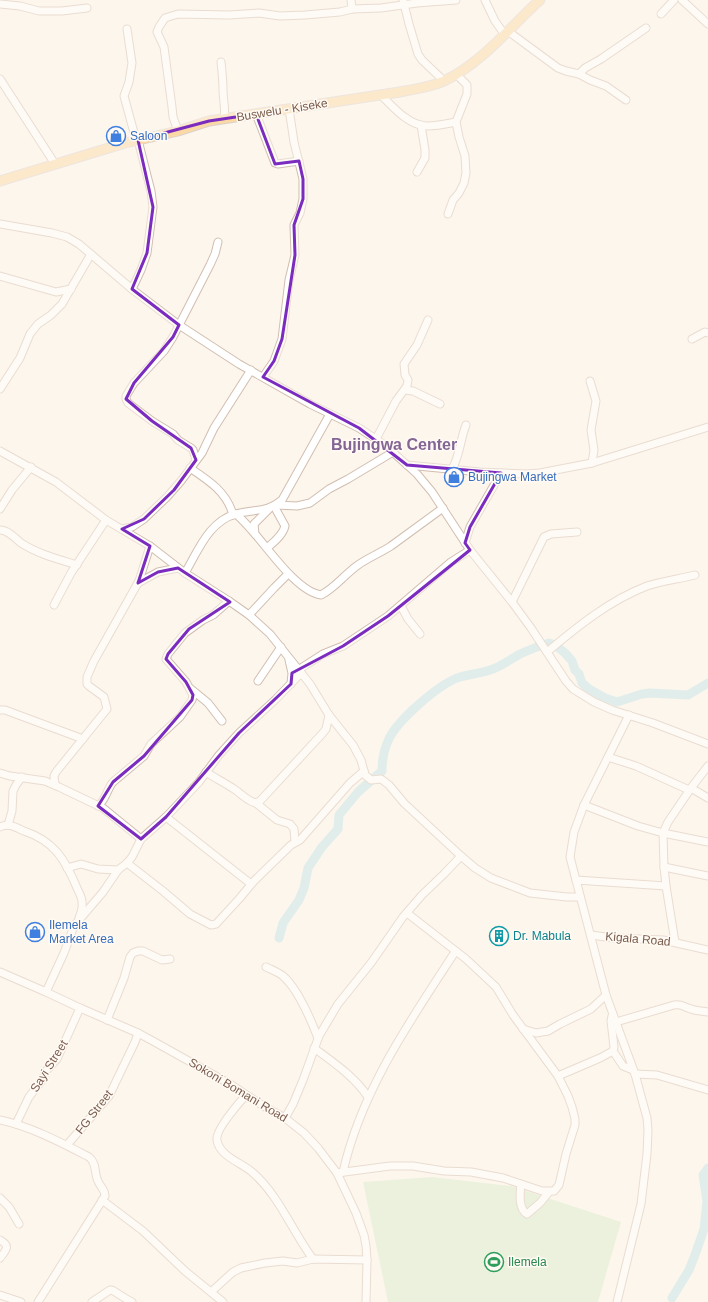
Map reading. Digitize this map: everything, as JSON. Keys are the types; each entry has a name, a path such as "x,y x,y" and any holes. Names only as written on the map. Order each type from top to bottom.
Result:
{"main road":[{"name":"Buswelu - Kiseke","path":"0,181 137,140 178,131 209,121 422,89 444,81 478,59 540,0"}],"street":[{"path":"351,0 352,9"},
{"path":"178,131 173,117 164,47 157,32 158,27 165,18 178,14 229,15 258,13 291,16 340,12 352,9 381,8 403,2 456,0"},
{"path":"485,0 495,21 507,33 554,66 578,74 609,88 626,100"},
{"path":"661,14 674,0"},
{"path":"682,0 708,24"},
{"path":"403,2 418,54 422,60 444,81"},
{"path":"0,4 20,6 39,11 62,11 87,8"},
{"path":"578,74 646,28"},
{"path":"127,29 132,63 129,82 124,96 151,191 153,207 147,254 132,289"},
{"path":"221,62 226,109 224,119"},
{"path":"448,214 453,200 459,193 464,183 466,173 465,156 456,122 466,94 467,84 456,74"},
{"path":"0,79 55,164"},
{"path":"381,95 408,119 421,125 440,125 456,122"},
{"path":"263,377 274,361 282,339 289,280 295,255 294,225 300,213 303,199 303,179 294,142 289,109"},
{"path":"256,114 275,163 299,162"},
{"path":"417,172 425,158 421,125"},
{"path":"0,224 52,232 67,237 79,244 132,289 179,325 221,353 330,414 359,428 376,439 407,465 425,483 470,550 512,602 573,689 594,702 708,744"},
{"path":"196,460 191,448 128,403 126,396 134,383 164,351 210,265 218,242"},
{"path":"0,390 20,358 30,334 38,324 51,315 62,304 91,254"},
{"path":"0,276 56,292 71,289"},
{"path":"56,292 62,304"},
{"path":"376,439 396,401 405,390 408,380 405,375 404,364 416,345 428,320"},
{"path":"692,339 704,332 708,333"},
{"path":"122,530 132,527 144,519 174,490 206,446 214,428 251,370"},
{"path":"590,381 596,401 591,430 594,450 592,463"},
{"path":"405,390 413,391 440,404"},
{"path":"255,534 254,524 282,500 287,493 298,470 330,414"},
{"path":"452,469 457,458 462,435 466,425"},
{"path":"407,465 501,473 540,474 592,463 708,427"},
{"path":"0,451 56,482 106,520 150,546 185,573 229,601 270,634 310,684 329,715 353,745 361,760 365,775 371,780 381,779 389,785 404,803 475,868 490,878 530,893 580,897"},
{"path":"185,573 208,533 214,527 235,514 274,506 297,506 310,503 329,489 392,452"},
{"path":"0,509 12,490 26,475 31,467"},
{"path":"190,468 222,493 235,514 255,534 288,574 313,593 321,594 325,592 356,566 374,554 387,549 442,508"},
{"path":"465,543 470,527 477,513 501,473"},
{"path":"267,548 278,537 285,526 274,506"},
{"path":"54,605 71,573 106,520"},
{"path":"0,530 7,532 22,543 42,553 77,565"},
{"path":"512,602 544,536 577,532"},
{"path":"45,781 56,772 107,709 104,697 87,684 87,677 94,661 138,583 150,546"},
{"path":"46,992 64,953 72,930 79,919 103,892 118,870 132,857 141,839 166,817 239,732 291,684 299,671 323,654 348,644 392,614 451,562 470,550"},
{"path":"138,583 158,572 178,568"},
{"path":"249,616 288,574"},
{"path":"547,652 585,622 621,598 648,586 695,575"},
{"path":"98,806 104,800 110,785 144,756 151,744 180,717 192,700 193,695 191,689 182,675 167,661 166,657 189,629 202,620 213,615 229,601"},
{"path":"401,606 408,619 420,634"},
{"path":"258,681 281,647"},
{"path":"289,657 292,673 291,684"},
{"path":"191,689 208,703 222,722"},
{"path":"0,710 4,710 82,739"},
{"path":"256,803 260,801 322,734 326,729 329,715"},
{"path":"617,1302 641,1204 647,1154 647,1118 634,1072 606,995 570,856 574,832 584,805 630,715"},
{"path":"608,757 636,766 708,798"},
{"path":"676,942 666,886 663,834 668,822 690,789 708,766"},
{"path":"127,863 190,914 210,925 216,924 251,884 295,842 300,840 350,783 364,771"},
{"path":"55,785 54,776 56,772"},
{"path":"206,772 236,790 251,802 256,803 278,820 290,824 294,829 295,842"},
{"path":"0,773 45,781 55,785 98,806 141,839"},
{"path":"8,824 12,811 13,791 22,777"},
{"path":"584,805 663,834 708,842"},
{"path":"166,817 251,884"},
{"path":"0,827 8,824 39,836 59,854 81,896 82,902 79,919"},
{"path":"285,1118 293,1104 326,1021 422,894 462,856"},
{"path":"67,868 81,864 98,869 118,870"},
{"path":"664,867 708,876"},
{"path":"576,880 666,886"},
{"path":"407,913 455,952 466,959 496,987 522,1028 558,1076 570,1101 575,1119 575,1125 566,1154 559,1185 554,1192 549,1192 503,1178 471,1172 444,1171 413,1166 390,1166 340,1173 350,1142 368,1097 419,1006 455,952"},
{"name":"Kigala Road","path":"591,935 676,942 708,950"},
{"path":"107,1020 124,978 130,957 133,953 138,950 162,960 170,959"},
{"path":"266,967 284,978 295,991 314,1027 318,1038"},
{"name":"Sokoni Bomani Road","path":"0,972 138,1033 230,1084 285,1118 304,1132 340,1173 356,1213 364,1235 366,1246 366,1302"},
{"path":"522,1028 536,1033 548,1031 591,1009 606,995"},
{"path":"616,1022 674,1005 684,1005 696,1011 708,1012"},
{"name":"Sayi Street","path":"16,1124 29,1098 58,1055 80,1008"},
{"path":"612,1012 611,1021 614,1047 613,1051 623,1066 634,1072 657,1075 706,1089 708,1082"},
{"name":"FG Street","path":"67,1146 109,1096 138,1033"},
{"path":"314,1048 336,1064 363,1089 368,1097"},
{"path":"558,1076 613,1051"},
{"path":"363,1089 373,1089"},
{"path":"246,1095 228,1115 218,1133 216,1138 217,1142 221,1150 226,1155 252,1172 265,1184 313,1259"},
{"path":"0,1120 33,1130 92,1159 95,1165 98,1181 105,1193 105,1196 38,1302"},
{"path":"521,1184 520,1194 523,1209 527,1214 540,1203 549,1192"},
{"path":"0,1198 9,1207 19,1224"},
{"path":"102,1200 143,1231 185,1271 223,1302"},
{"path":"0,1240 7,1246 7,1249 0,1258"},
{"path":"211,1292 228,1275 241,1268 274,1262 297,1262 313,1259 367,1260"},
{"path":"92,1302 104,1293 112,1290 132,1302"},
{"path":"0,1295 21,1302"}],"highlighted area":[{"path":"256,114 275,164 299,161 303,179 303,199 294,225 295,255 282,339 274,361 263,377 359,428 407,465 501,473 470,527 465,543 470,550 388,616 343,646 292,673 291,684 239,733 166,817 141,839 98,806 113,782 144,756 192,700 193,695 186,682 166,659 168,654 189,629 230,602 178,568 158,572 138,583 150,546 122,529 144,519 174,490 196,460 191,448 152,421 126,399 134,383 173,337 179,325 132,289 147,253 153,207 138,140 209,121"}],"green space":[{"name":"Ilemela","path":"432,1177 511,1186 621,1222 598,1302 388,1302 363,1182"}],"waterway":[{"path":"279,938 283,923 299,900 304,888 308,868 322,847 338,829 339,815 358,792 382,771 385,748 393,733 400,723 420,704 451,681 460,677 493,669 520,654 549,643 555,645 572,661 582,683 589,689 605,698 617,702 650,693 688,695 708,683"},
{"path":"672,1298 689,1270 704,1229 707,1201 703,1175 708,1168"}],"place":[{"name":"Saloon","path":"116,136"},
{"name":"Bujingwa Market","path":"454,477"},
{"name":"Ilemela Market Area","path":"35,932"},
{"name":"Dr. Mabula","path":"499,936"},
{"name":"Ilemela","path":"494,1262"}],"district":[{"name":"Bujingwa Center","path":"394,444"}]}
